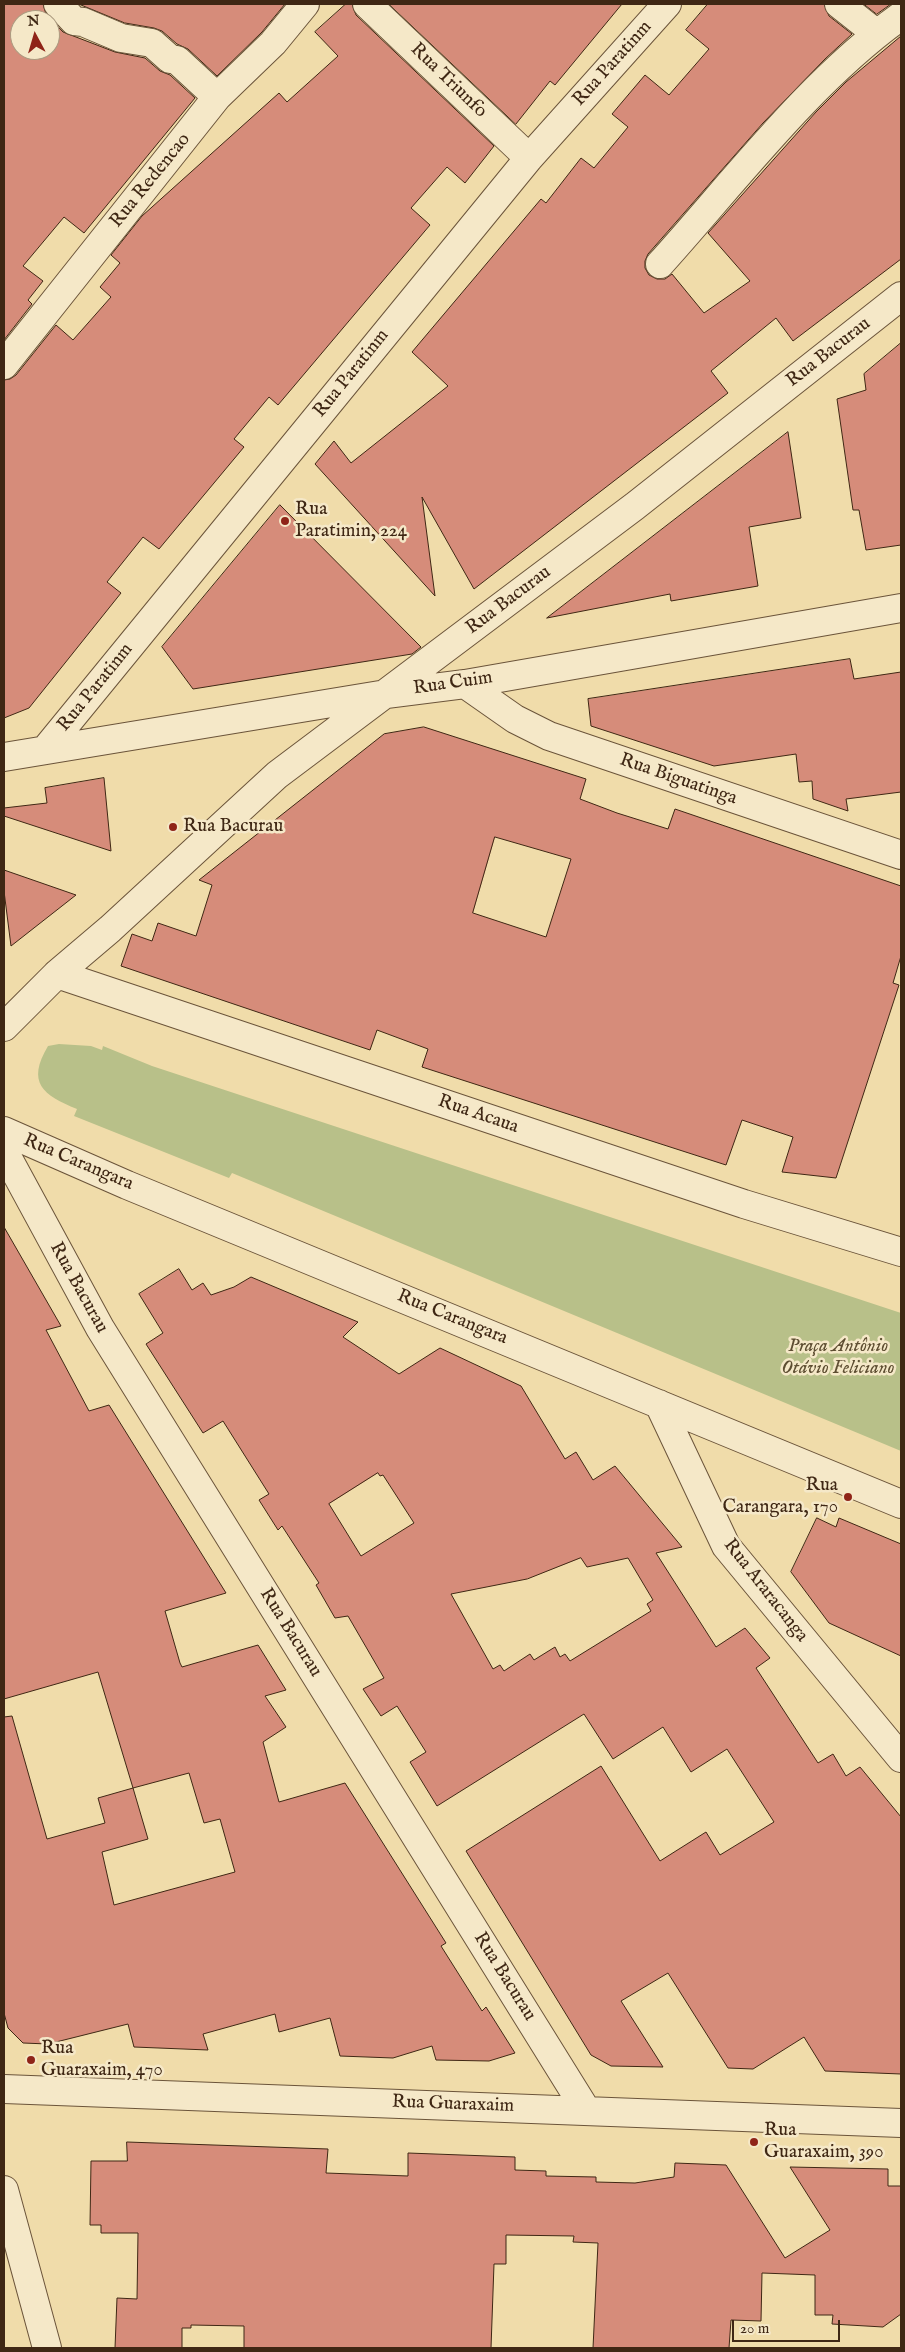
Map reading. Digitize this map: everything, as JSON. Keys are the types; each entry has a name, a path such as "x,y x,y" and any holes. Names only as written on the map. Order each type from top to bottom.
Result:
{"street":[{"path":"58,4 74,21 83,22 121,38 152,43 170,59 177,60 217,97"},
{"name":"Rua Redencao","path":"4,365 217,97 273,43 305,4"},
{"name":"Rua Triunfo","path":"367,4 529,158"},
{"name":"Rua Paratinm","path":"45,750 529,158 667,4"},
{"path":"839,4 877,34"},
{"path":"660,264 787,121 877,34 901,16"},
{"name":"Rua Bacurau","path":"57,974 110,929 277,775 635,506 901,296"},
{"name":"Rua Cuim","path":"4,757 386,694 465,684 901,608"},
{"name":"Rua Biguatinga","path":"465,684 515,719 549,736 901,855"},
{"path":"4,1027 57,974"},
{"name":"Rua Acaua","path":"57,974 735,1201 901,1252"},
{"name":"Rua Carangara","path":"4,1131 127,1185 901,1504"},
{"name":"Rua Bacurau","path":"4,1151 100,1328 586,2110"},
{"path":"875,1244 901,1236"},
{"name":"Rua Araracanga","path":"659,1404 726,1546 901,1758"},
{"name":"Rua Guaraxaim","path":"4,2089 901,2123"},
{"path":"4,2190 47,2348"}],"green space":[{"name":"Praça Antônio Otávio Feliciano","path":"59,1044 91,1046 102,1050 103,1046 152,1066 901,1313 901,1451 232,1173 229,1178 74,1116 77,1109 47,1093 41,1086 39,1079 38,1069 48,1046"}],"building":[{"path":"4,4 43,4 45,10 10,10 10,60 60,60 60,29 63,32 115,52 145,58 160,71 170,75 195,98 84,233 64,217 23,266 43,281 28,300 32,304 4,340"},
{"path":"79,4 285,4 262,32 217,76 188,49 177,44 162,31 125,23"},
{"path":"346,4 352,4 356,15 494,146 465,183 447,167 411,208 430,225 278,405 269,397 234,439 244,447 159,549 143,537 107,582 121,593 29,708 4,718 4,380 16,375 56,325 73,340 111,297 100,287 120,263 111,255 142,216 279,93 287,102 338,56 315,32"},
{"path":"389,4 622,4 555,85 550,81 516,124"},
{"path":"708,4 824,4 829,16 852,34 763,123 648,254 645,268 649,275 657,279 665,279 672,274 704,313 750,281 708,233 816,112 846,82 901,36 901,259 793,341 776,318 711,371 728,393 474,589 422,497 435,596 315,464 334,441 351,463 448,386 412,352 541,199 546,203 581,158 594,168 628,127 612,114 645,75 669,95 709,49 686,30"},
{"path":"864,4 891,4 877,14"},
{"path":"901,343 901,545 866,550 859,510 853,510 837,399 866,390 864,374"},
{"path":"788,432 801,518 749,527 758,586 671,601 670,594 547,618"},
{"path":"280,505 421,647 412,654 193,689 162,647"},
{"path":"850,659 854,679 901,672 901,792 846,799 848,811 813,799 812,781 799,782 796,754 714,766 591,726 588,699"},
{"path":"424,727 586,779 580,799 617,813 668,829 675,809 901,886 901,956 893,983 899,985 836,1178 782,1172 793,1137 742,1120 726,1165 422,1067 428,1049 377,1030 370,1050 121,966 132,934 152,941 158,923 196,936 212,885 199,880 384,734","holes":["495,837 571,859 546,937 473,913"]},
{"path":"104,778 111,851 4,816 4,808 47,803 45,788"},
{"path":"4,870 76,895 11,946 4,891"},
{"path":"4,1227 61,1326 46,1330 89,1411 109,1405 226,1593 165,1611 182,1667 258,1645 286,1690 265,1696 286,1727 263,1742 279,1802 345,1783 446,1943 441,1946 482,2011 486,2007 515,2053 489,2061 436,2060 432,2046 393,2058 340,2056 330,2018 279,2032 275,2014 203,2034 208,2050 134,2047 128,2024 48,2044 23,2043 8,2028 4,2013 4,1717 12,1716 47,1839 105,1823 98,1798 133,1788 98,1672 4,1699","holes":["189,1773 204,1823 220,1819 235,1872 114,1905 102,1852 148,1839 133,1788"]},
{"path":"179,1269 192,1290 203,1283 211,1295 234,1287 251,1277 358,1322 343,1337 399,1374 440,1348 521,1386 565,1459 576,1452 593,1480 615,1466 682,1547 656,1553 716,1647 745,1628 770,1658 756,1668 818,1763 833,1754 846,1776 860,1767 901,1817 901,2074 825,2071 804,2037 753,2069 728,2068 668,1973 621,2001 663,2067 611,2066 591,2055 466,1851 601,1766 660,1861 706,1832 720,1855 774,1822 727,1749 691,1772 663,1727 613,1759 584,1714 437,1806 410,1762 426,1752 397,1706 381,1716 363,1689 384,1678 348,1616 335,1618 316,1585 319,1583 282,1526 278,1530 259,1500 269,1494 223,1421 203,1433 146,1344 163,1333 139,1294","holes":["378,1473 380,1476 383,1475 414,1523 361,1556 329,1504","581,1558 587,1567 628,1558 653,1600 647,1604 651,1611 570,1661 565,1654 560,1657 555,1647 534,1660 530,1654 504,1671 500,1665 493,1669 451,1594 527,1579"]},
{"path":"817,1518 836,1527 839,1518 901,1544 901,1656 829,1623 791,1572"},
{"path":"127,2142 328,2149 326,2173 408,2176 408,2153 515,2157 515,2170 546,2171 546,2176 596,2177 596,2182 635,2183 674,2177 675,2163 726,2165 785,2258 830,2230 790,2167 888,2169 888,2186 901,2186 901,2314 883,2327 832,2324 833,2315 815,2315 815,2275 762,2273 761,2321 731,2320 729,2348 593,2348 598,2243 573,2242 574,2236 506,2235 506,2264 494,2264 491,2348 244,2348 244,2326 191,2325 191,2328 182,2328 182,2348 115,2348 117,2298 137,2299 138,2233 101,2233 101,2225 90,2225 91,2161 127,2161"}],"place":[{"name":"Rua Paratimin, 224","path":"285,521"},
{"name":"Rua Bacurau","path":"173,827"},
{"name":"Rua Carangara, 170","path":"848,1497"},
{"name":"Rua Guaraxaim, 470","path":"31,2060"},
{"name":"Rua Guaraxaim, 390","path":"754,2142"}]}
